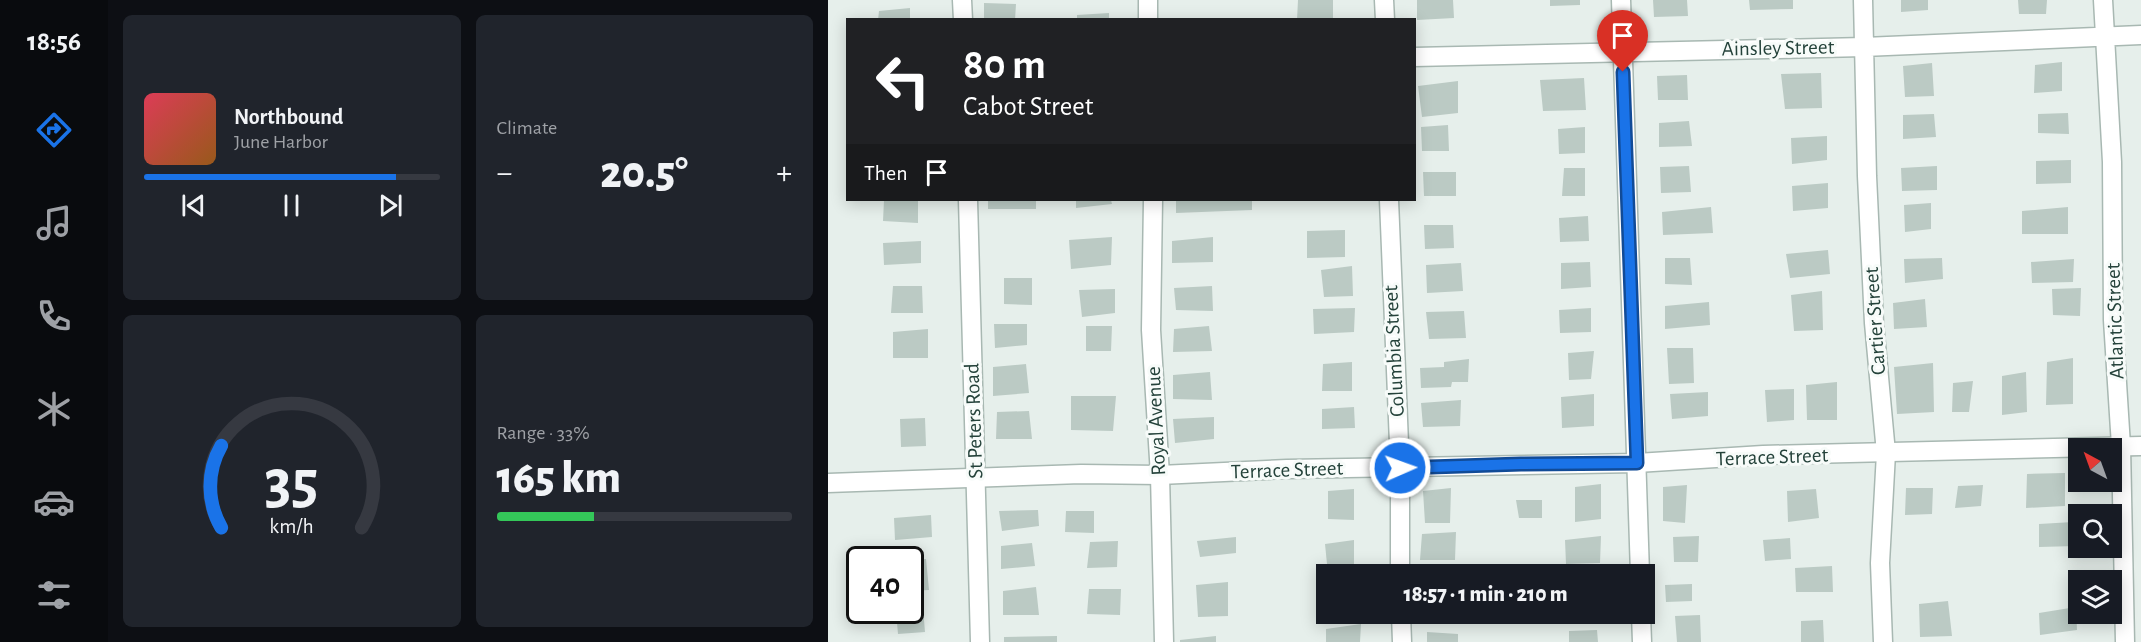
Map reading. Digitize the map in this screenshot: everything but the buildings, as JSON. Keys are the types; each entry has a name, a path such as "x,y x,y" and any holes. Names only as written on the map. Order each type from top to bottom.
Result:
{"street":[{"path":"962,0 963,18"},
{"path":"1148,0 1148,18"},
{"path":"1384,0 1385,18"},
{"path":"1621,0 1640,564"},
{"name":"Cartier Street","path":"1863,0 1874,323 1886,453 1880,563 1883,642"},
{"name":"Atlantic Street","path":"2103,0 2112,162 2113,320 2120,438"},
{"name":"Ainsley Street","path":"1416,57 1864,47 2141,35"},
{"name":"St Peters Road","path":"968,201 980,642"},
{"name":"Royal Avenue","path":"1153,201 1151,330 1160,475 1164,642"},
{"name":"Columbia Street","path":"1389,201 1400,468 1400,564"},
{"name":"Terrace Street","path":"2122,446 2141,446"},
{"name":"Terrace Street","path":"828,483 1082,474 1160,475 1287,469 1637,463 1763,455 2068,448"},
{"name":"Atlantic Street","path":"2122,492 2125,642"},
{"path":"1401,624 1402,642"},
{"path":"1641,624 1642,642"}],"route":[{"path":"1400,468 1637,463 1623,72"}]}
